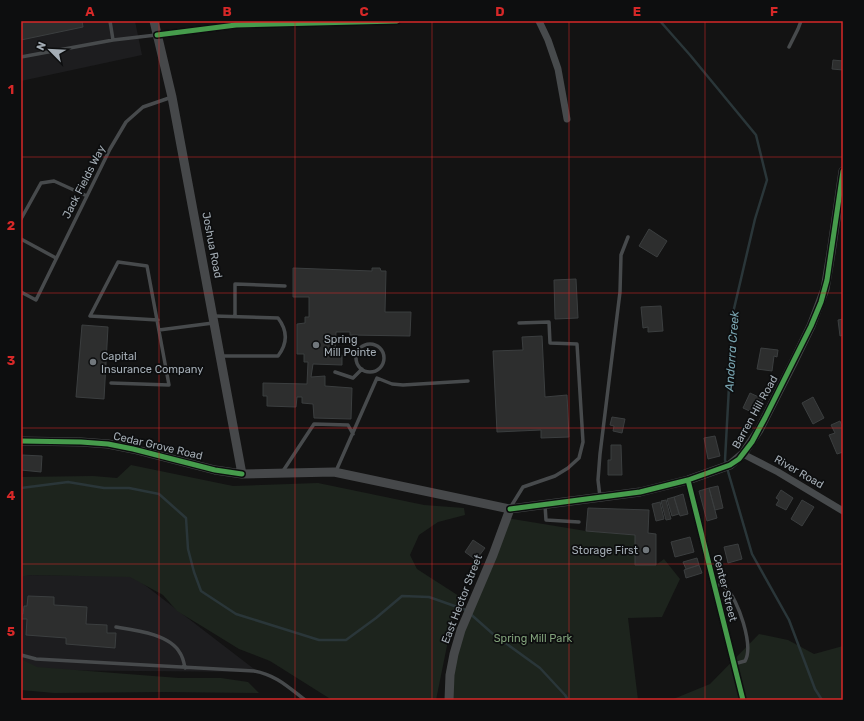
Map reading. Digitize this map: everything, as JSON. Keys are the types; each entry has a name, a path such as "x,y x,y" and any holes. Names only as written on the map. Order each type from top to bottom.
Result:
{"main road":[{"name":"Joshua Road","path":"154,21 172,97 242,474"},
{"name":"Barren Hill Road","path":"510,509 640,492 688,480 717,470 735,462 743,454 759,430 811,326 821,302 827,280 843,171"},
{"name":"Cedar Grove Road","path":"21,441 108,444 215,470 242,474 336,472 510,509"},
{"name":"East Hector Street","path":"449,700 450,675 461,630 474,596 493,555 510,509"}],"street":[{"path":"158,35 236,23 395,21"},
{"path":"539,21 548,40 558,69 567,119"},
{"name":"River Road","path":"743,454 778,472 843,511"},
{"name":"Center Street","path":"688,480 743,700"}],"lane":[{"path":"110,21 114,40"},
{"path":"789,47 801,21"},
{"path":"21,57 114,40 158,35"},
{"name":"Jack Fields Way","path":"21,292 36,300 110,149 126,122 143,107 172,97"},
{"path":"21,219 41,183 54,180 87,196"},
{"path":"600,497 598,480 600,454 620,292 621,255 628,237"},
{"path":"21,240 56,258"},
{"path":"111,383 169,385 158,320 147,266 118,262 90,316 158,320"},
{"path":"235,316 236,284 285,286"},
{"path":"159,330 235,316 278,318 283,325 286,333 286,341 278,356 220,356"},
{"path":"510,509 523,487 555,476 568,468 579,458 583,442 576,344 550,343 549,322 519,323"},
{"path":"374,344 381,349 384,357 381,366 374,371 370,372 362,369 357,362 356,354 358,350 365,345 374,344"},
{"path":"335,372 353,378 362,369"},
{"path":"374,371 377,378 392,384 403,385 468,381"},
{"path":"336,472 377,378"},
{"path":"282,473 314,424 348,425 352,434"},
{"path":"545,504 546,520 579,522"},
{"path":"714,585 722,585 728,590 740,614 744,626 747,643 746,658 745,661 734,664"},
{"path":"116,627 140,630 167,640 180,652 185,668"},
{"path":"21,655 36,659 254,671 268,674 306,700"}],"shaded area":[{"path":"21,21 135,21 142,55 21,81"},
{"path":"21,575 133,576 258,672 21,670"}],"green space":[{"path":"131,465 233,486 318,483 424,505 464,508 465,515 438,522 419,535 410,555 417,569 462,598 451,626 436,700 332,700 270,661 239,649 177,611 163,595 130,577 29,575 21,577 21,477 93,476 117,478"},
{"name":"Spring Mill Park","path":"506,518 586,531 635,535 635,565 656,565 664,559 680,579 662,617 628,618 638,700 449,700 450,675 474,596"},
{"path":"759,634 788,640 814,654 843,646 843,700 671,700 710,684"},
{"path":"21,659 37,667 179,678 221,678 248,682 259,693 54,693 21,690"}],"building":[{"path":"21,21 82,21 83,27 21,40"},
{"path":"833,60 843,61 843,70 832,69"},
{"path":"649,229 667,241 657,257 639,246"},
{"name":"Spring Mill Pointe","path":"293,268 372,271 372,268 380,268 381,271 386,271 385,312 411,312 410,336 350,335 350,332 336,332 335,355 342,355 342,365 313,364 311,377 325,376 325,386 352,388 351,419 314,418 313,404 302,403 302,397 297,397 296,407 267,406 267,396 263,396 263,383 307,384 308,362 304,362 304,354 297,354 297,324 305,323 305,317 309,317 309,297 293,297"},
{"path":"576,279 578,318 555,319 554,280"},
{"path":"661,306 663,331 648,332 648,327 643,328 641,307"},
{"path":"843,319 843,335 840,336 838,320"},
{"name":"Capital Insurance Company","path":"82,325 108,327 104,399 76,397"},
{"path":"542,336 545,397 567,395 569,437 541,438 541,430 497,432 493,351 523,350 522,337"},
{"path":"761,348 778,350 777,357 774,356 772,371 757,369"},
{"path":"750,393 763,399 756,414 743,408"},
{"path":"813,397 824,418 813,424 802,403"},
{"path":"612,417 625,419 622,433 613,431 614,426 610,425"},
{"path":"840,421 843,429 843,452 837,454 829,435 835,433 831,425"},
{"path":"715,436 720,456 708,459 704,438"},
{"path":"611,445 621,445 622,475 608,475 608,460 611,460"},
{"path":"22,455 42,456 41,472 21,470"},
{"path":"718,486 723,508 715,510 709,488"},
{"path":"709,488 717,518 707,521 699,491"},
{"path":"781,490 793,498 786,510 776,505 779,500 776,498"},
{"path":"683,494 688,514 680,516 674,497"},
{"path":"674,497 679,514 672,516 667,499"},
{"path":"666,500 671,519 666,520 661,501"},
{"path":"802,500 814,507 802,526 791,519"},
{"path":"660,502 664,519 656,521 652,504"},
{"name":"Storage First","path":"588,508 649,510 648,533 656,534 656,565 635,565 635,535 586,531"},
{"path":"690,537 694,552 675,557 671,542"},
{"path":"473,540 485,548 476,560 465,552"},
{"path":"738,544 742,559 728,563 724,547"},
{"path":"697,558 699,565 686,569 683,562"},
{"path":"699,565 702,573 686,578 684,570"},
{"path":"28,596 54,597 54,605 87,607 86,624 107,625 107,633 116,633 115,648 66,644 66,638 26,635 27,619 21,619 21,614 23,614 24,606 27,606"}],"waterway":[{"name":"Andorra Creek","path":"660,21 756,135 767,180 755,219 733,313 726,464"},
{"name":"Andorra Creek","path":"727,468 752,554 789,620 815,689 822,700"},
{"path":"21,488 68,482 104,488 129,488 159,494 186,518 188,549 201,591 236,614 319,640 346,640 376,618 402,596 429,597 466,610 493,634 540,668 568,700"}],"cycle path":[{"path":"157,35 236,25 397,21"},
{"path":"510,509 640,492 688,480 730,465 739,459 752,442 765,418 811,326 821,302 827,280 843,171"},
{"path":"21,441 108,444 215,470 242,474"},
{"path":"688,480 743,700"}],"place":[{"name":"Spring Mill Pointe","path":"316,345"},
{"name":"Capital Insurance Company","path":"93,362"},
{"name":"Storage First","path":"646,550"}]}
